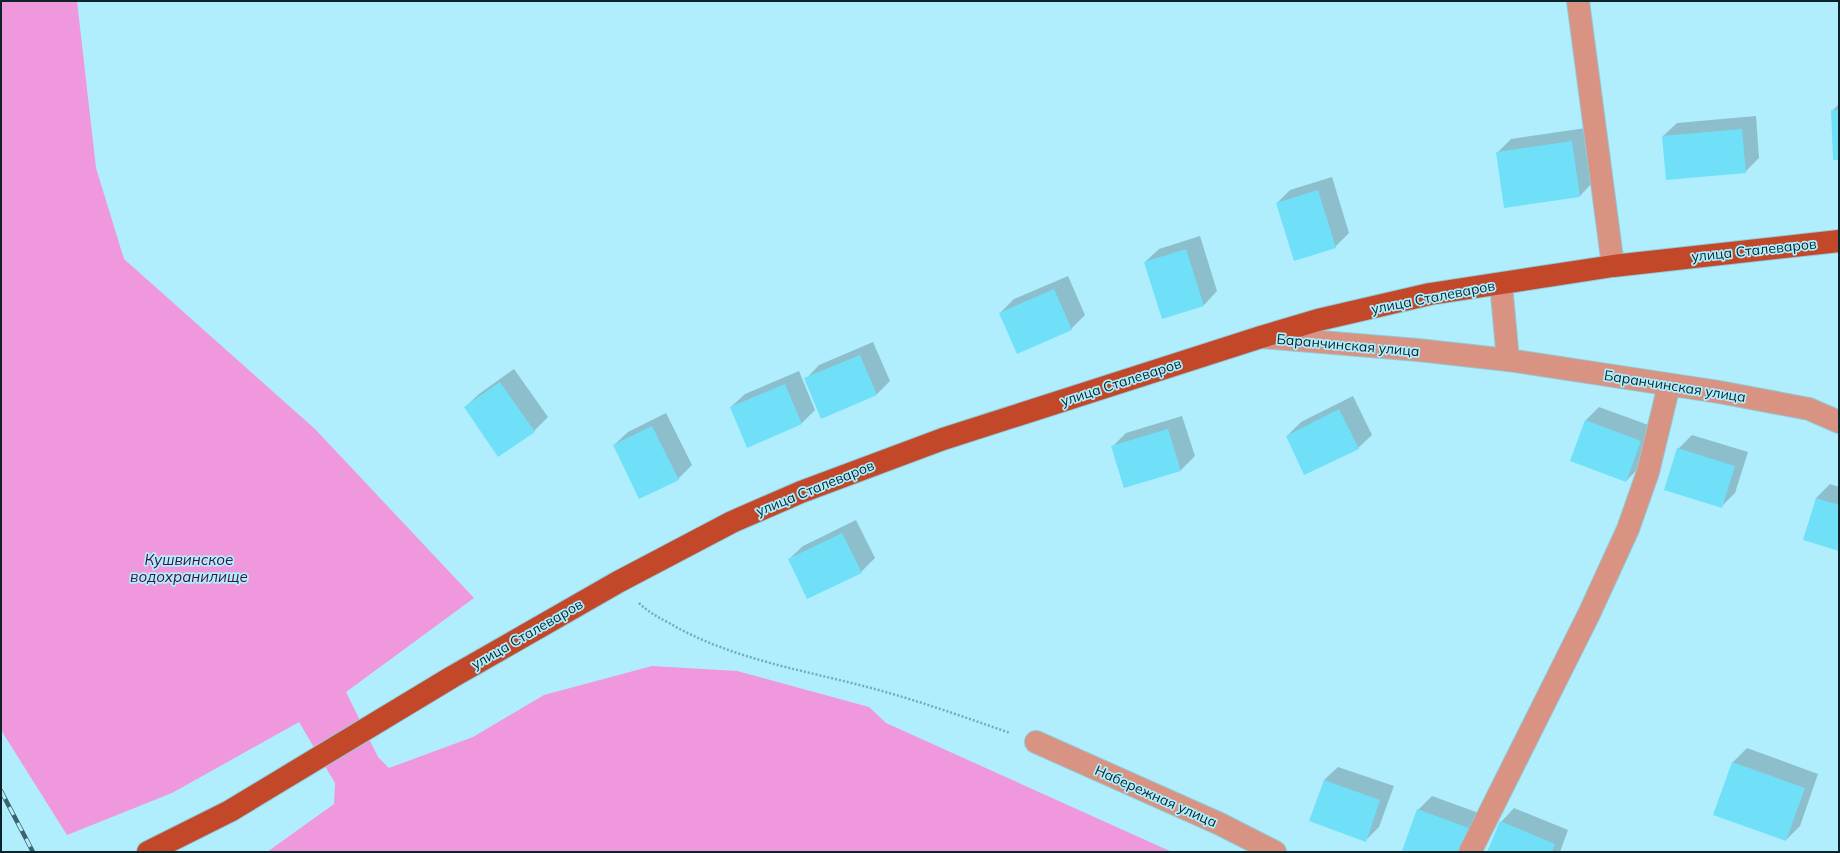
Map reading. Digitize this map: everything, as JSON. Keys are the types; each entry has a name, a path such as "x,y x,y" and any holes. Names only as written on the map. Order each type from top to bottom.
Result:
{"main road":[{"name":"улица Сталеваров","path":"148,852 230,811 452,677 618,582 732,522 815,486 942,439 1260,337 1318,320 1430,294 1613,266 1839,241"}],"street":[{"path":"1578,1 1613,266"},
{"path":"1501,284 1508,360"},
{"name":"Баранчинская улица","path":"1260,337 1418,350 1508,360 1719,392 1809,409 1839,422"},
{"path":"1470,852 1589,614 1628,529 1648,472 1669,385"},
{"name":"Набережная улица","path":"1036,742 1220,824 1274,852"}],"path":[{"path":"618,582 646,610 684,632 721,648 760,660 883,692 952,713 1036,742"}],"water":[{"name":"Кушвинское водохранилище","path":"1,1 77,1 96,168 124,259 315,429 474,598 346,692 378,757 389,768 473,737 544,695 652,666 737,671 869,707 886,723 1172,852 267,852 334,804 335,783 299,722 172,793 67,835 1,730"}],"building":[{"path":"1831,110 1839,110 1839,160 1833,160"},
{"path":"1742,129 1746,173 1666,180 1662,136"},
{"path":"1572,141 1580,197 1504,208 1496,152"},
{"path":"1318,190 1336,248 1294,261 1276,203"},
{"path":"1186,249 1204,306 1162,319 1144,262"},
{"path":"1054,289 1072,330 1017,354 999,313"},
{"path":"860,355 877,395 821,419 804,378"},
{"path":"500,382 535,432 498,457 464,407"},
{"path":"785,384 802,424 747,448 730,407"},
{"path":"1339,409 1359,449 1304,475 1286,436"},
{"path":"1585,420 1641,441 1626,482 1570,461"},
{"path":"652,426 679,480 639,499 613,445"},
{"path":"1168,429 1181,471 1124,488 1111,446"},
{"path":"1677,448 1735,466 1722,508 1664,490"},
{"path":"1816,498 1839,505 1839,551 1803,540"},
{"path":"842,533 862,573 807,599 788,559"},
{"path":"1732,762 1805,788 1786,841 1713,815"},
{"path":"1324,780 1380,800 1366,842 1309,821"},
{"path":"1417,809 1474,830 1466,852 1402,851"},
{"path":"1500,821 1555,844 1552,852 1487,852"}],"railway":[{"path":"1,791 33,852"}]}
